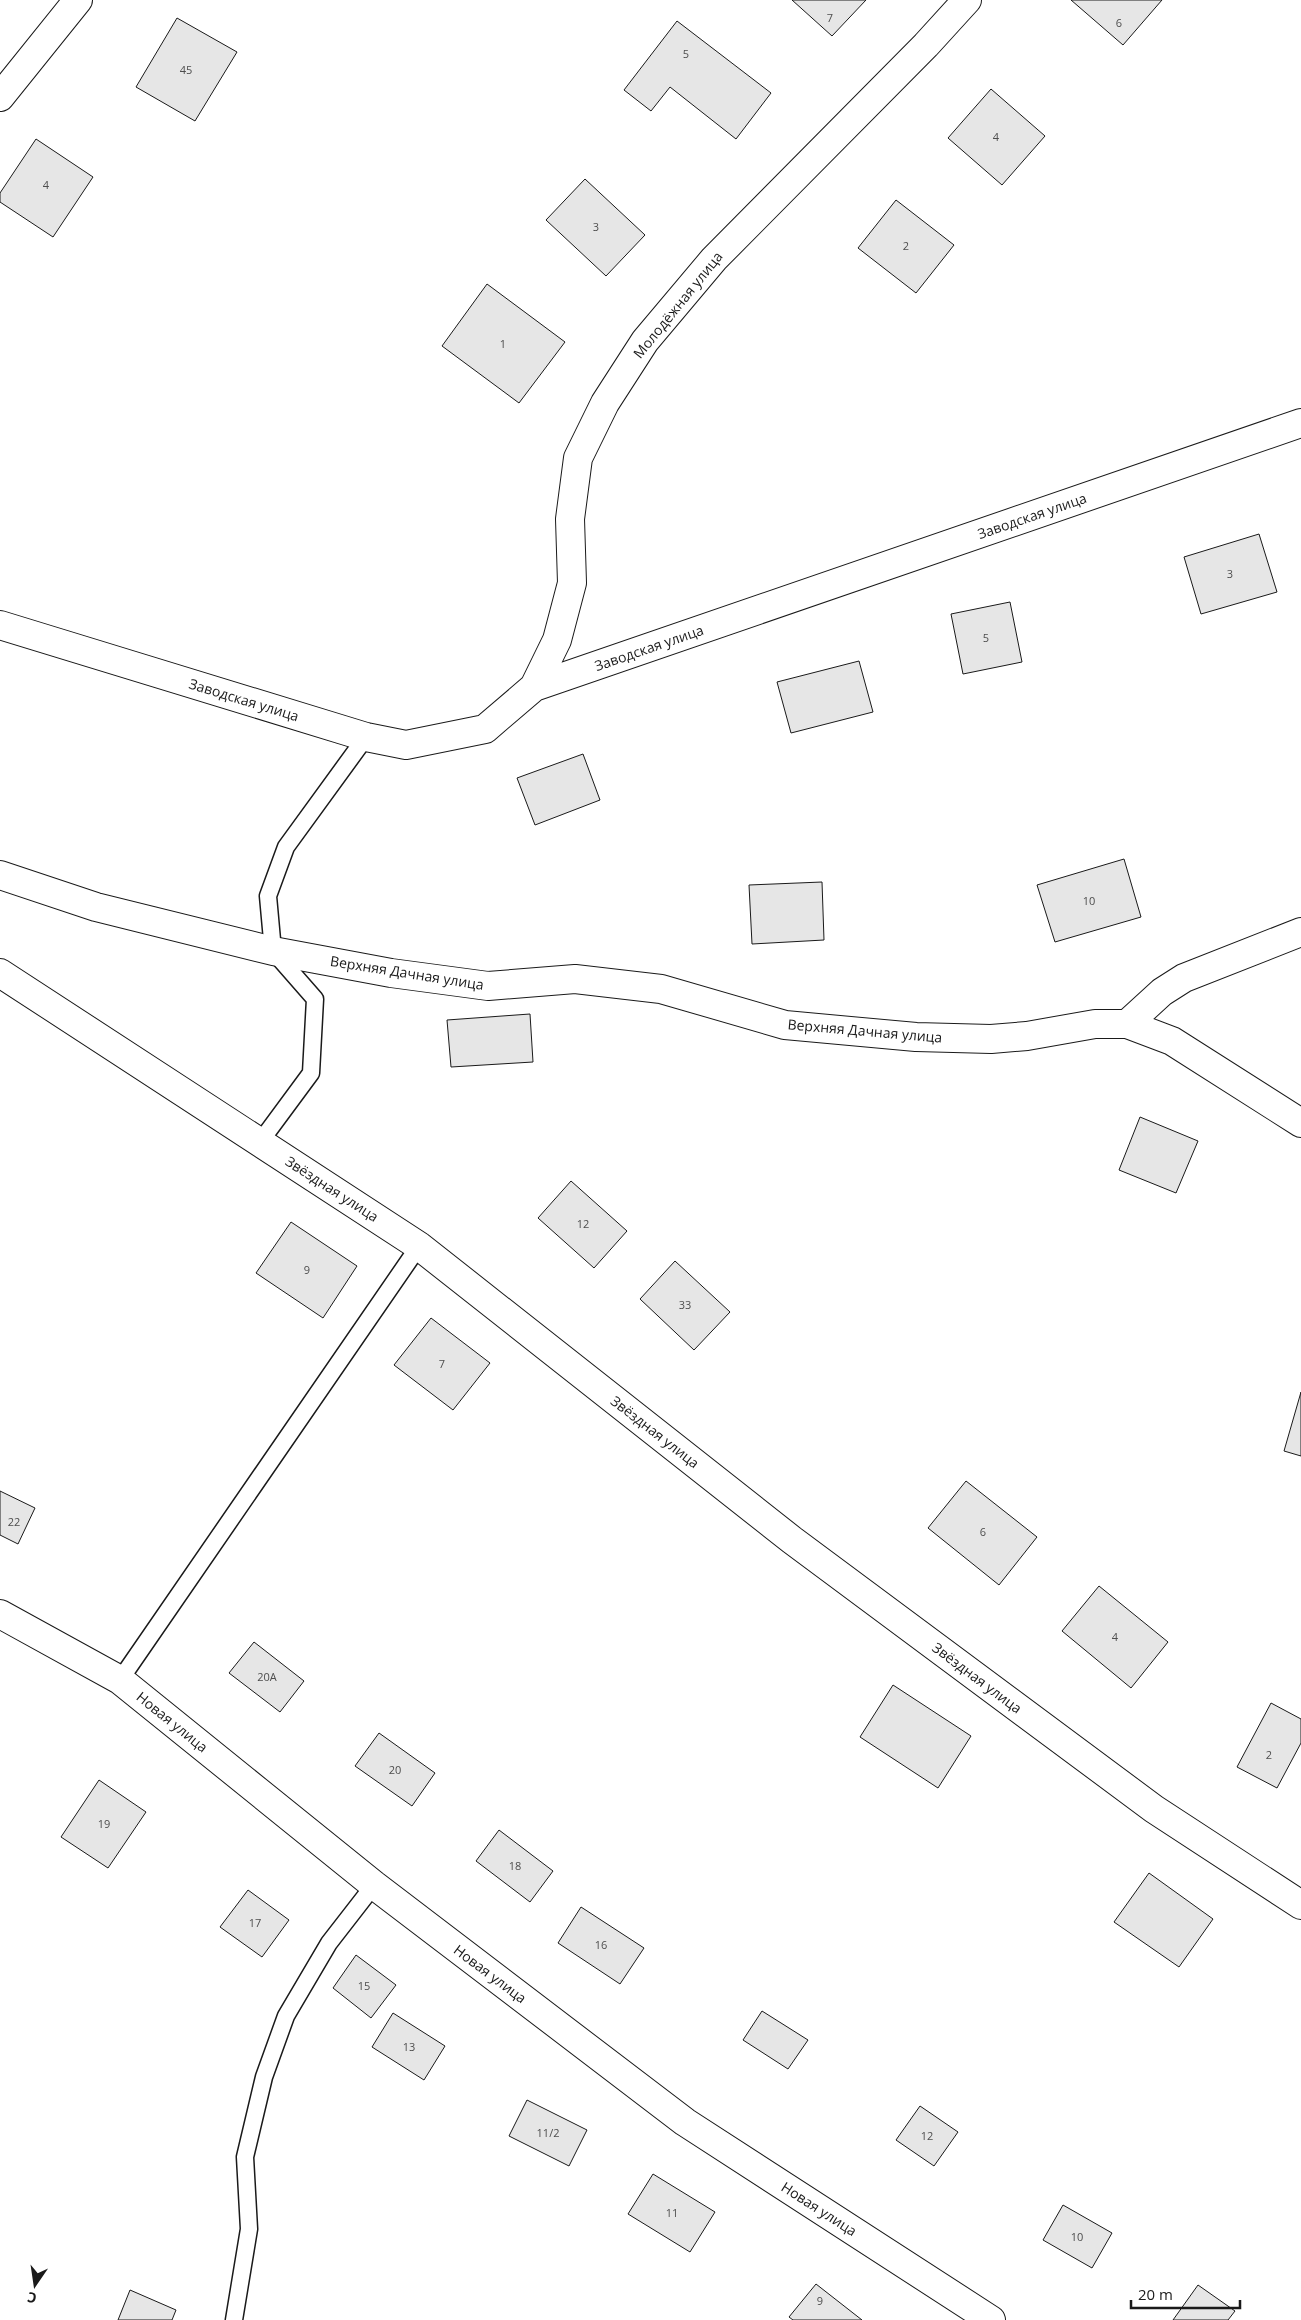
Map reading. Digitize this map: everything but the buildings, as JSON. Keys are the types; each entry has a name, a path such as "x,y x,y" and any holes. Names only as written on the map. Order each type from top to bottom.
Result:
{"street":[{"path":"0,97 78,0"},
{"name":"Молодёжная улица","path":"534,687 557,640 572,583 570,519 578,458 605,403 645,341 714,259 926,45 966,0"},
{"name":"Заводская улица","path":"0,625 366,738 406,745 485,729 534,687 1301,423"},
{"name":"Верхняя Дачная улица","path":"0,875 96,907 273,951 391,973 488,986 574,979 661,989 785,1025 916,1037 992,1039 1027,1036 1095,1024 1127,1024 1172,1041 1301,1123"},
{"path":"1127,1024 1162,992 1184,978 1301,932"},
{"name":"Звёздная улица","path":"0,973 419,1246 792,1540 1154,1809 1301,1905"},
{"name":"Новая улица","path":"0,1614 120,1680 374,1885 685,2122 991,2320"}],"lane":[{"path":"260,1142 311,1073 315,999 273,951 268,896 286,847 366,738"},
{"path":"120,1680 419,1246"},
{"path":"234,2320 249,2229 245,2157 264,2077 286,2016 329,1943 374,1885"}]}
